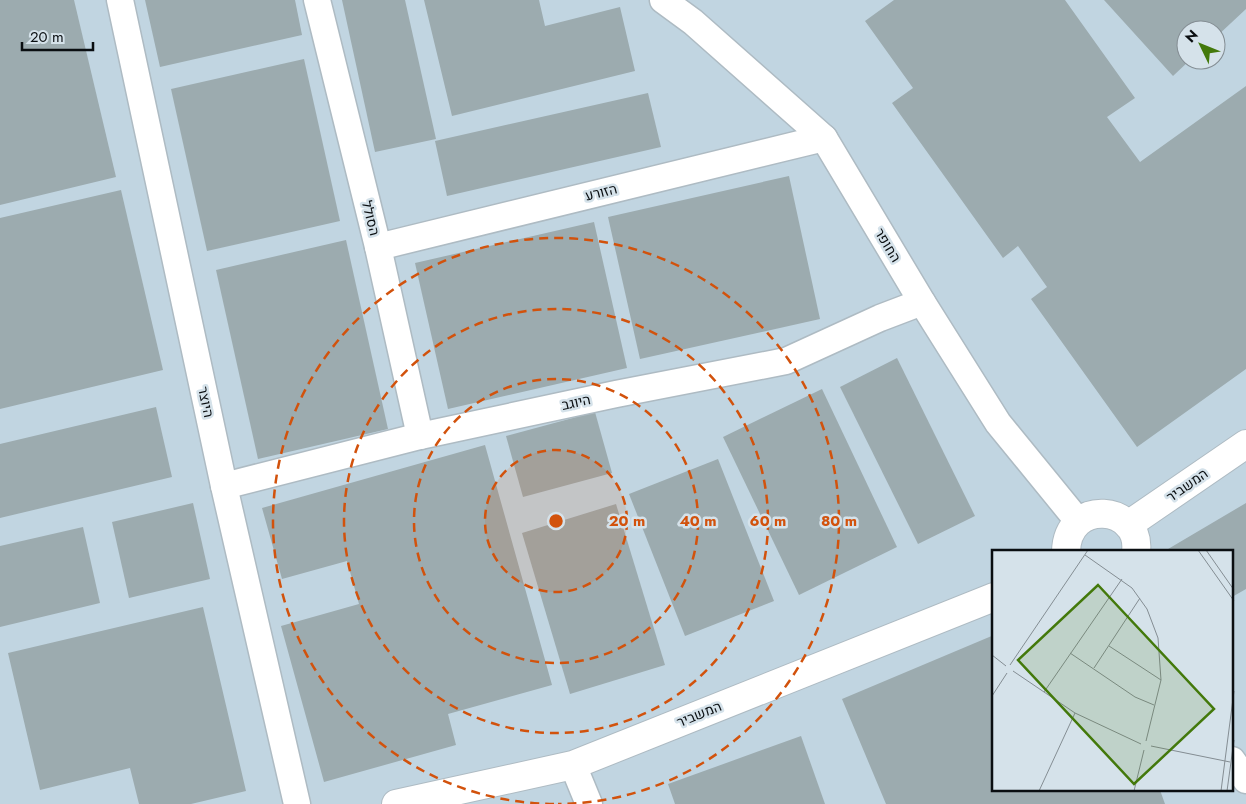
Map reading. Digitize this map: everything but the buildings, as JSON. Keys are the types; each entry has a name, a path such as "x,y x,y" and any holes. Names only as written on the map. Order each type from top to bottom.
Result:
{"street":[{"name":"היוצר","path":"120,0 224,486 297,804"},
{"name":"הסולל","path":"317,0 378,247 420,436"},
{"name":"החופר","path":"663,0 693,22 824,138 922,302 998,423 1078,521"},
{"name":"הזורע","path":"378,247 824,138"},
{"name":"היוגב","path":"224,486 420,436 616,394 786,361 880,318 922,302"},
{"name":"המשביר","path":"1128,525 1246,444"},
{"path":"1066,550 1066,542 1078,521 1099,513 1110,514 1120,518 1128,525 1134,535 1136,550"},
{"name":"המשביר","path":"396,804 573,765 992,598"},
{"path":"1234,763 1246,780"},
{"path":"573,765 589,804"}],"shaded area":[{"path":"0,0 1246,0 1246,804 0,804"}]}
